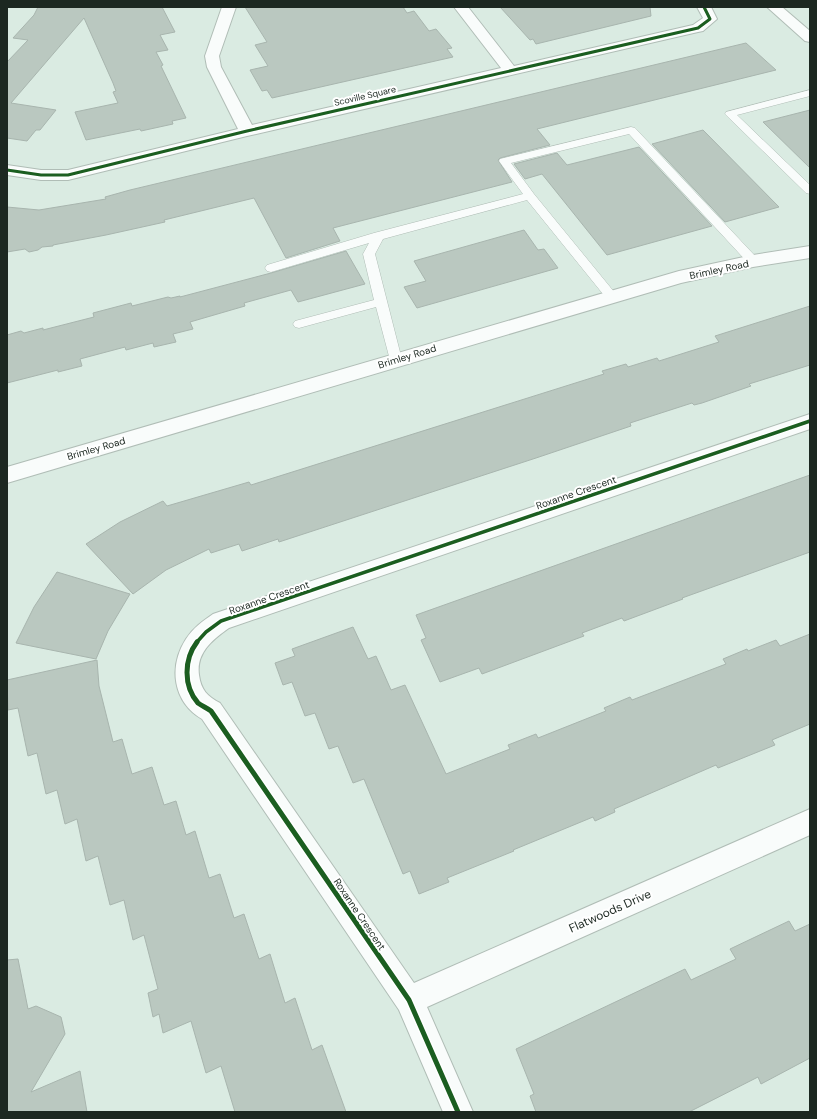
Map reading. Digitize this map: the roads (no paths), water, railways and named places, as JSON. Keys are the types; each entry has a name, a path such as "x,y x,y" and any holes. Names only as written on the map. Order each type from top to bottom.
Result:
{"street":[{"path":"229,7 212,56 214,67 247,131"},
{"path":"461,7 510,70"},
{"name":"Scoville Square","path":"7,170 41,175 68,175 247,131 698,28 710,18 704,7"},
{"path":"774,7 810,38"},
{"name":"Brimley Road","path":"7,475 679,277 754,261 810,252"},
{"name":"Roxanne Crescent","path":"458,1112 409,1000 212,711 196,702 190,692 186,670 190,652 204,633 221,621 810,421"},
{"name":"Flatwoods Drive","path":"409,1000 810,822"}],"lane":[{"path":"810,93 730,114 810,191"},
{"path":"611,296 530,196 504,161 631,130 754,261"},
{"path":"271,268 378,236 530,196"},
{"path":"378,236 369,254 396,360"},
{"path":"299,324 381,302"}]}
